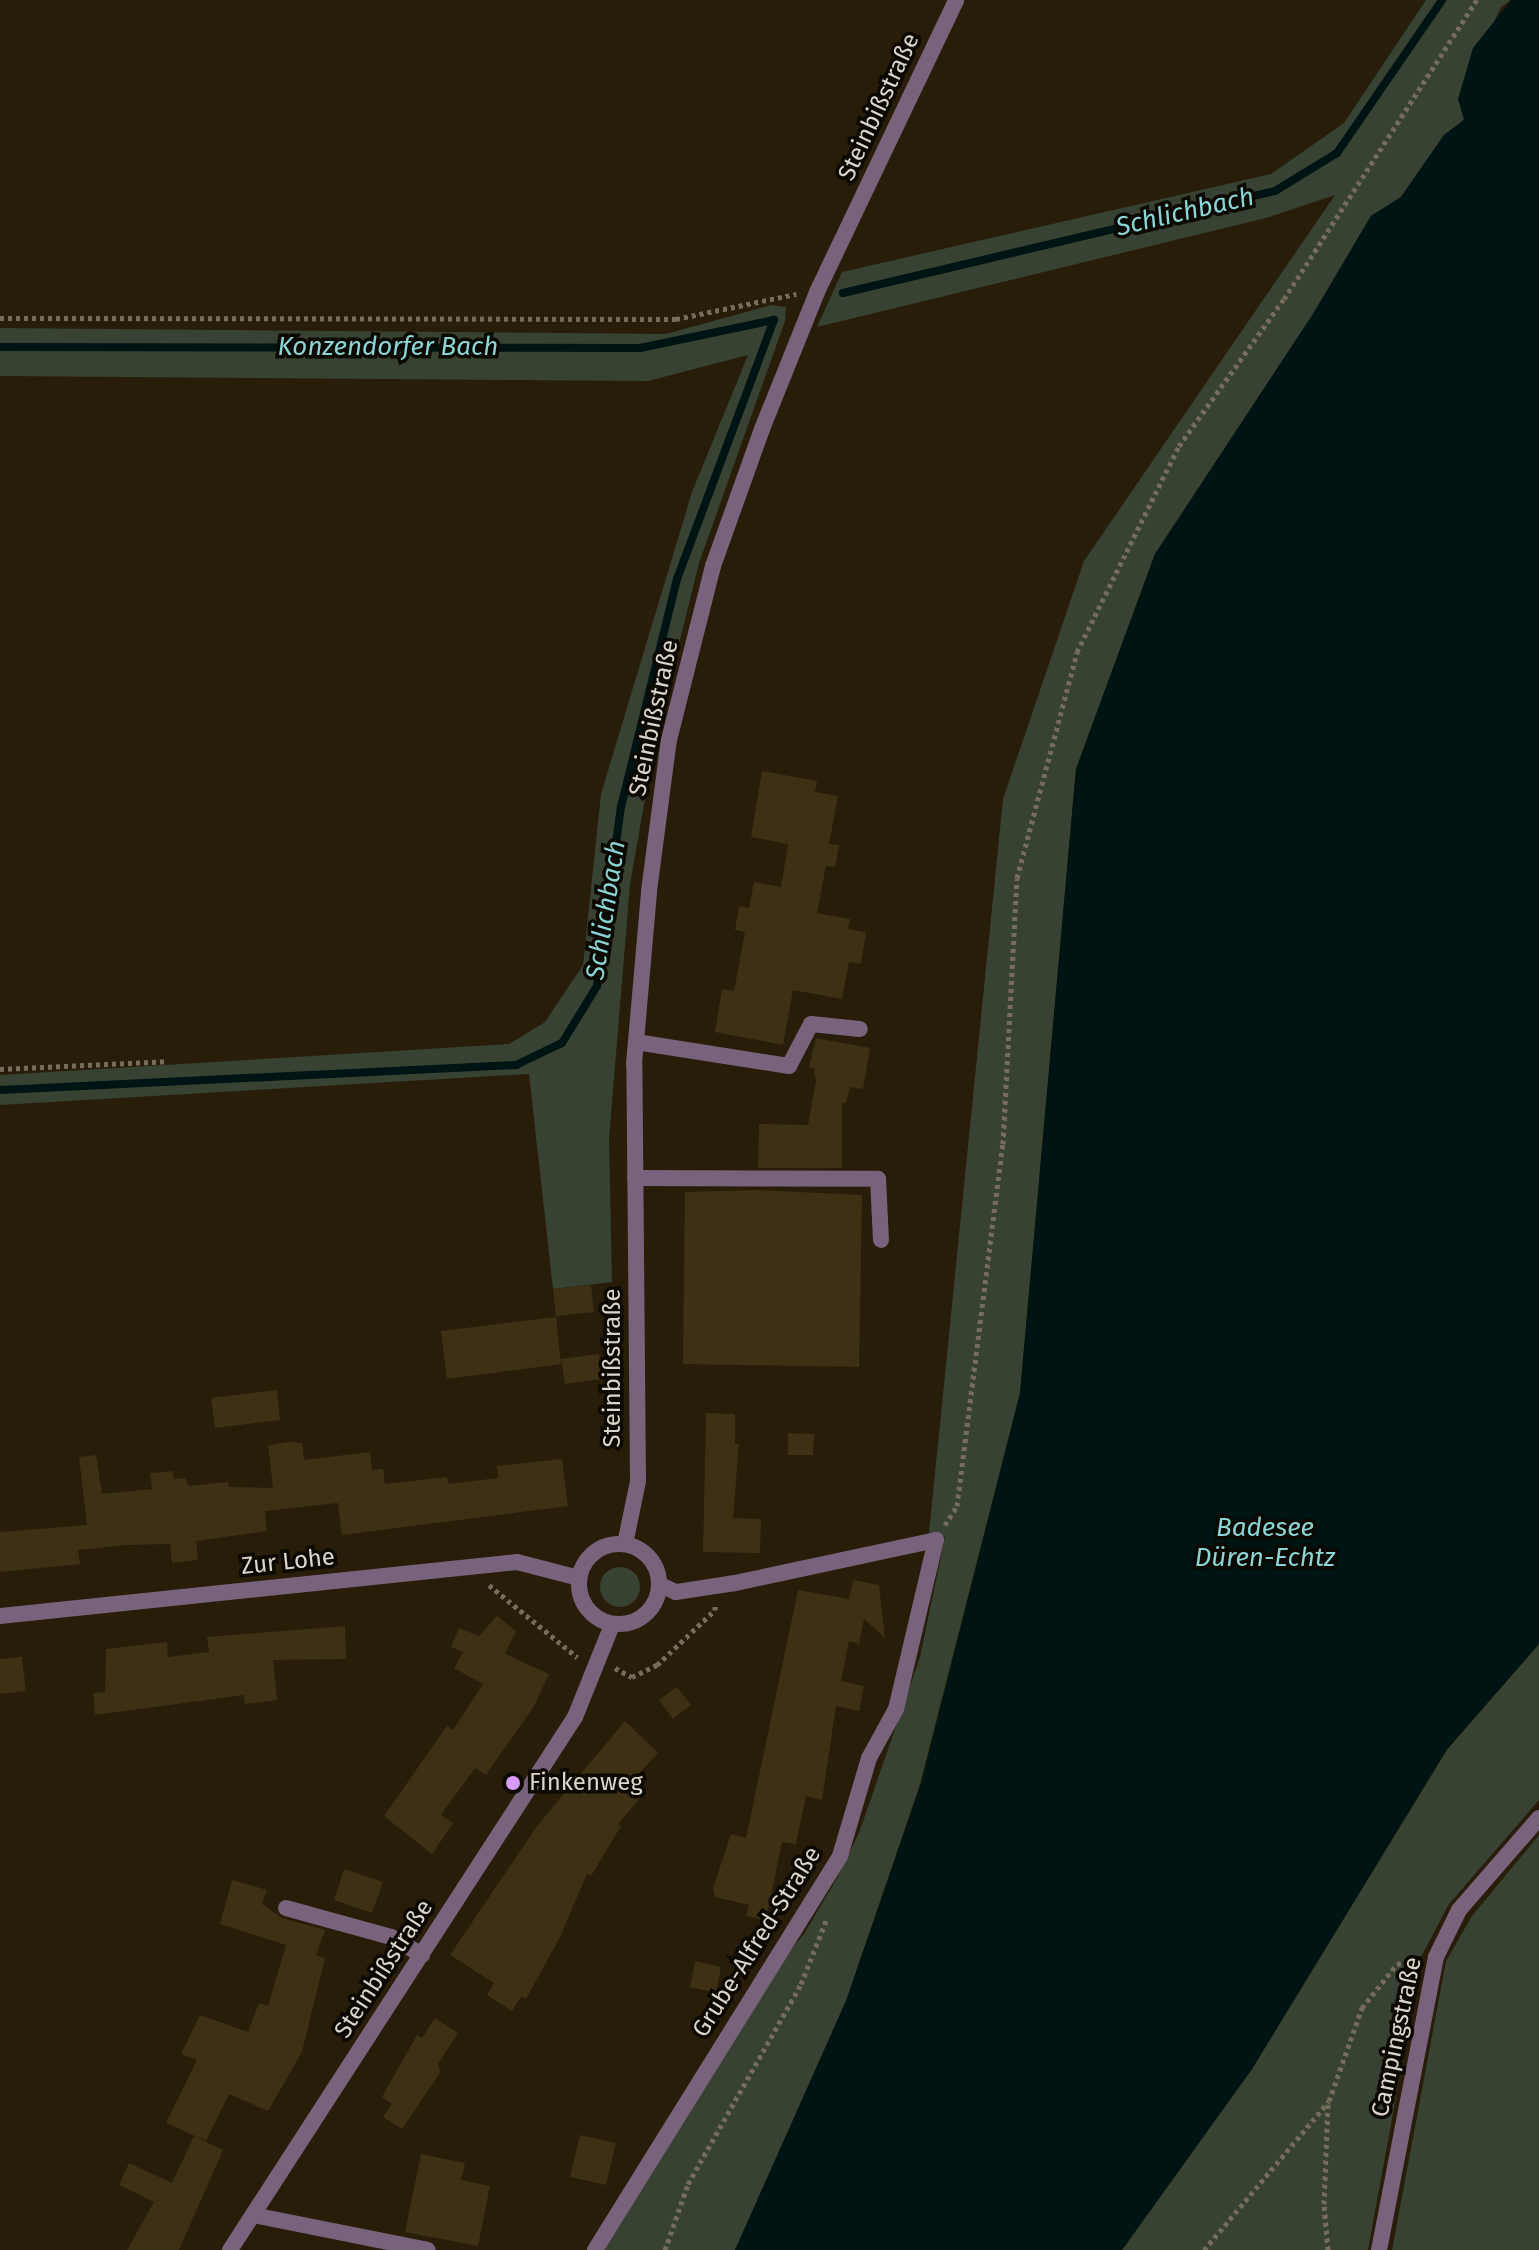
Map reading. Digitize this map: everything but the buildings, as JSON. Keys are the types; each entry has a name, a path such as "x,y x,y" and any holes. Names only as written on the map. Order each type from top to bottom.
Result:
{"street":[{"name":"Steinbißstraße","path":"625,1544 638,1481 636,1042 669,740 713,566 817,292 956,0"},
{"path":"636,1042 789,1066 811,1024 860,1029"},
{"path":"635,1178 878,1179 881,1240"},
{"path":"660,1585 645,1616 612,1625 586,1608 579,1578 595,1552 625,1544 650,1558 660,1585 676,1592 936,1540"},
{"name":"Grube-Alfred-Straße","path":"595,2250 840,1856 869,1758 896,1709 936,1540"},
{"name":"Zur Lohe","path":"0,1616 517,1562 579,1578"},
{"name":"Steinbißstraße","path":"230,2250 575,1717 599,1667 612,1625"},
{"name":"Campingstraße","path":"1379,2250 1436,1957 1459,1910 1539,1818"},
{"path":"286,1908 391,1937 422,1955"},
{"path":"253,2215 428,2250"}],"path":[{"path":"936,1540 957,1506 1003,1144 1017,878 1077,652 1179,446 1284,299 1477,0"},
{"path":"0,318 676,319 772,295 817,292"},
{"path":"0,1069 167,1061"},
{"path":"467,1567 599,1667 632,1677 657,1665 715,1610 714,1586"},
{"path":"665,2250 688,2184 801,1984 829,1914"},
{"path":"1328,2250 1324,2204 1329,2101 1362,2008 1397,1964 1436,1957"},
{"path":"1204,2250 1329,2101"}],"green space":[{"path":"1426,0 1511,0 1501,7 1458,99 1465,119 1444,135 1401,197 1371,216 1313,314 1155,554 1076,769 1020,1393 920,1784 846,2001 735,2250 602,2250 772,1972 804,1934 837,1878 859,1833 920,1657 945,1537 929,1533 1003,799 1084,561 1335,195 1266,218 817,327 842,272 1271,174 1344,123"},
{"path":"771,305 786,307 785,321 699,563 656,737 630,884 609,1139 612,1282 553,1289 529,1074 0,1105 0,1075 509,1044 545,1022 583,965 601,794 692,492 748,355 648,381 0,376 0,328 666,334"},
{"path":"620,1567 634,1573 640,1587 634,1601 620,1607 606,1601 600,1587 606,1573"},
{"path":"1539,1644 1539,1800 1449,1904 1422,1955 1368,2250 1122,2250 1252,2069 1447,1750"},
{"path":"1539,1835 1539,2250 1392,2250 1446,1961 1472,1916"}],"water":[{"name":"Badesee Düren-Echtz","path":"1511,0 1539,0 1539,1644 1447,1749 1252,2069 1122,2250 735,2250 846,2001 921,1784 1020,1393 1076,769 1155,554 1313,314 1371,216 1401,197 1444,135 1464,120 1458,99 1473,48"}],"waterway":[{"name":"Schlichbach","path":"843,293 1275,191 1337,153 1442,0"},
{"name":"Konzendorfer Bach","path":"0,347 640,348 774,320"},
{"name":"Schlichbach","path":"0,1090 516,1065 562,1043 597,986 621,807 677,579 774,320"}],"place":[{"name":"Finkenweg","path":"513,1783"}]}
